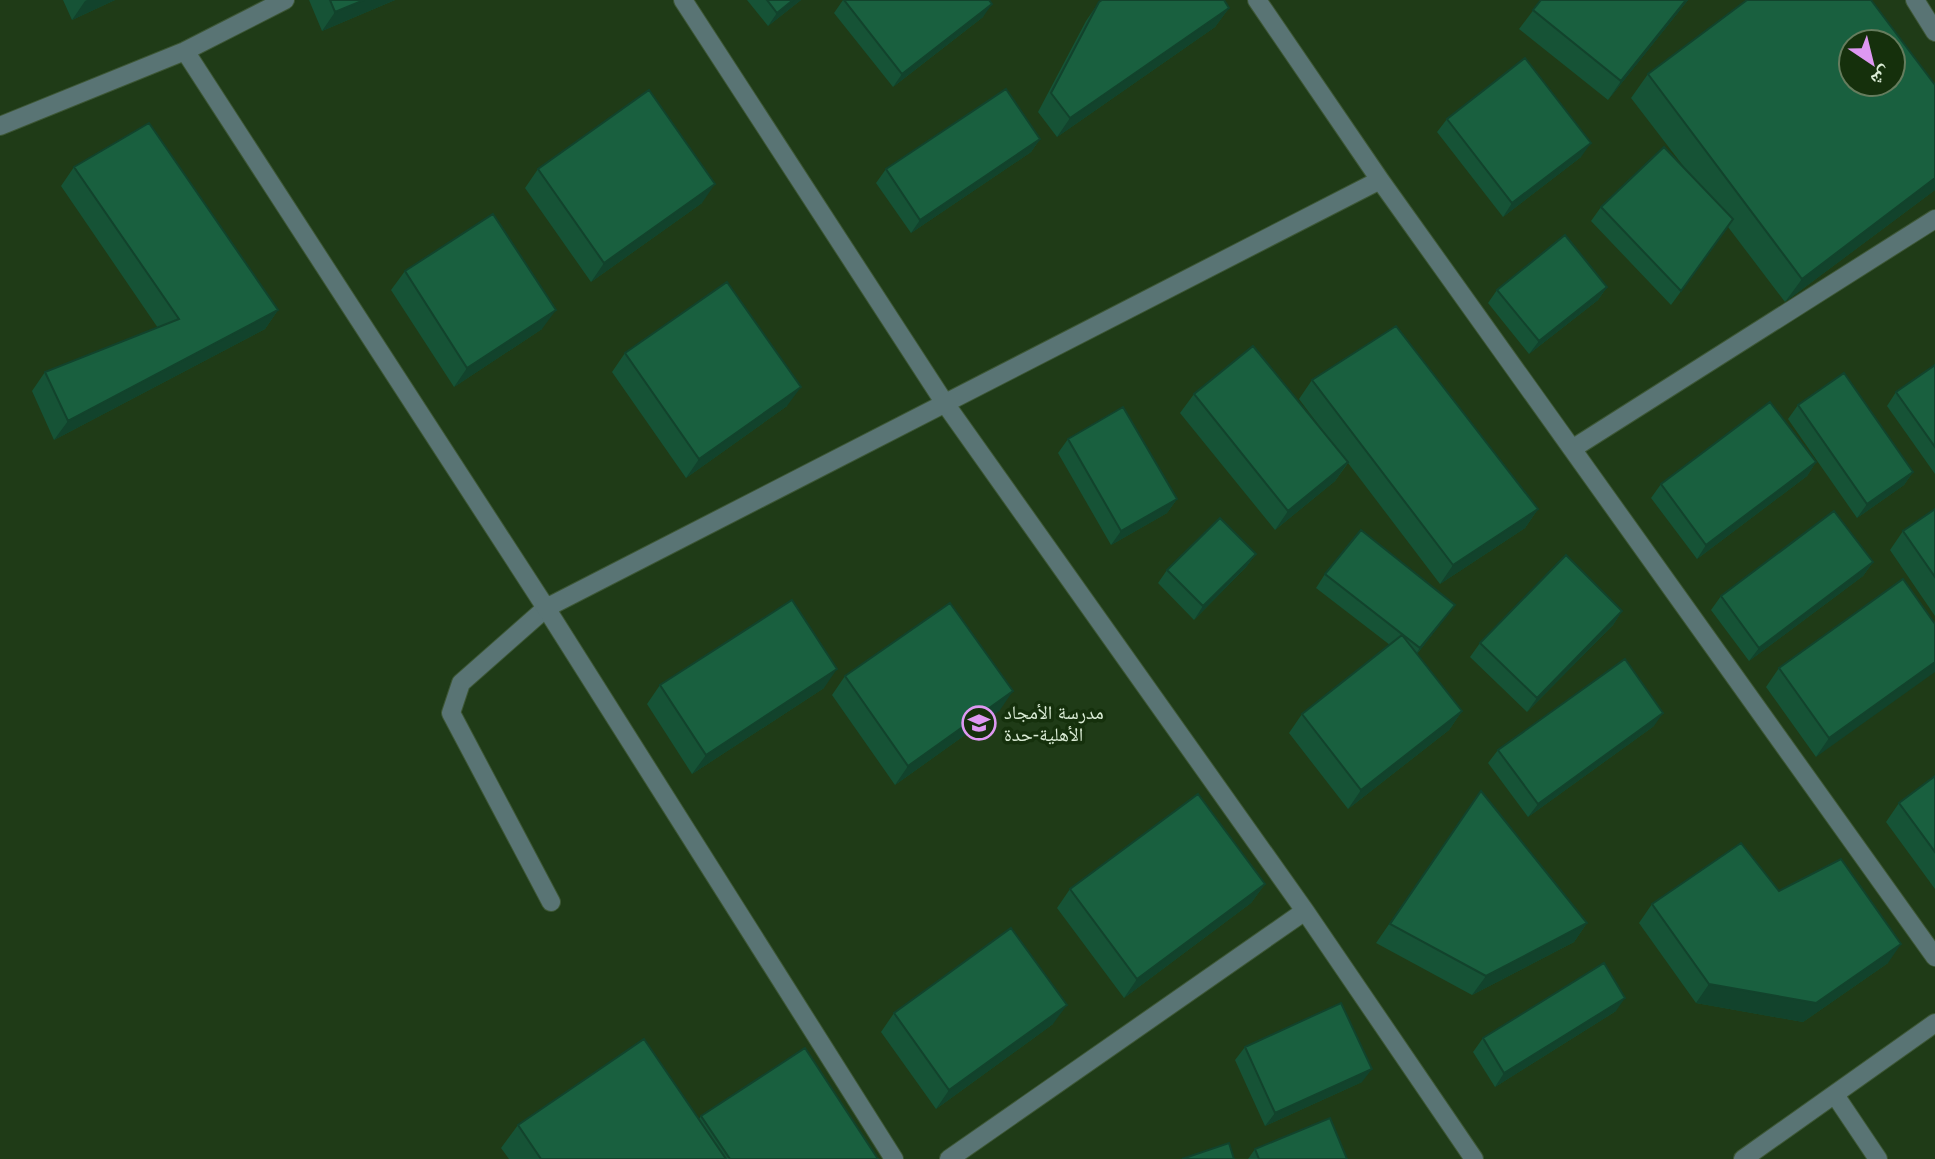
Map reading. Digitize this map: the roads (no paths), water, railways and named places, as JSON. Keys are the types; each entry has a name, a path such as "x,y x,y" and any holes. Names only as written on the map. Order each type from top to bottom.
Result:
{"street":[{"path":"0,126 185,51 285,0"},
{"path":"683,0 944,402 1305,912 1474,1159"},
{"path":"1257,0 1380,180 1935,957"},
{"path":"1915,0 1935,32"},
{"path":"185,51 545,608 894,1159"},
{"path":"551,902 450,713 461,683 545,608 1380,180"},
{"path":"1572,449 1935,219"},
{"path":"949,1159 1305,912"},
{"path":"1743,1159 1935,1023"},
{"path":"1835,1095 1878,1159"}],"place":[{"name":"مدرسة الأمجاد الأهلية-حدة","path":"979,723"}]}
